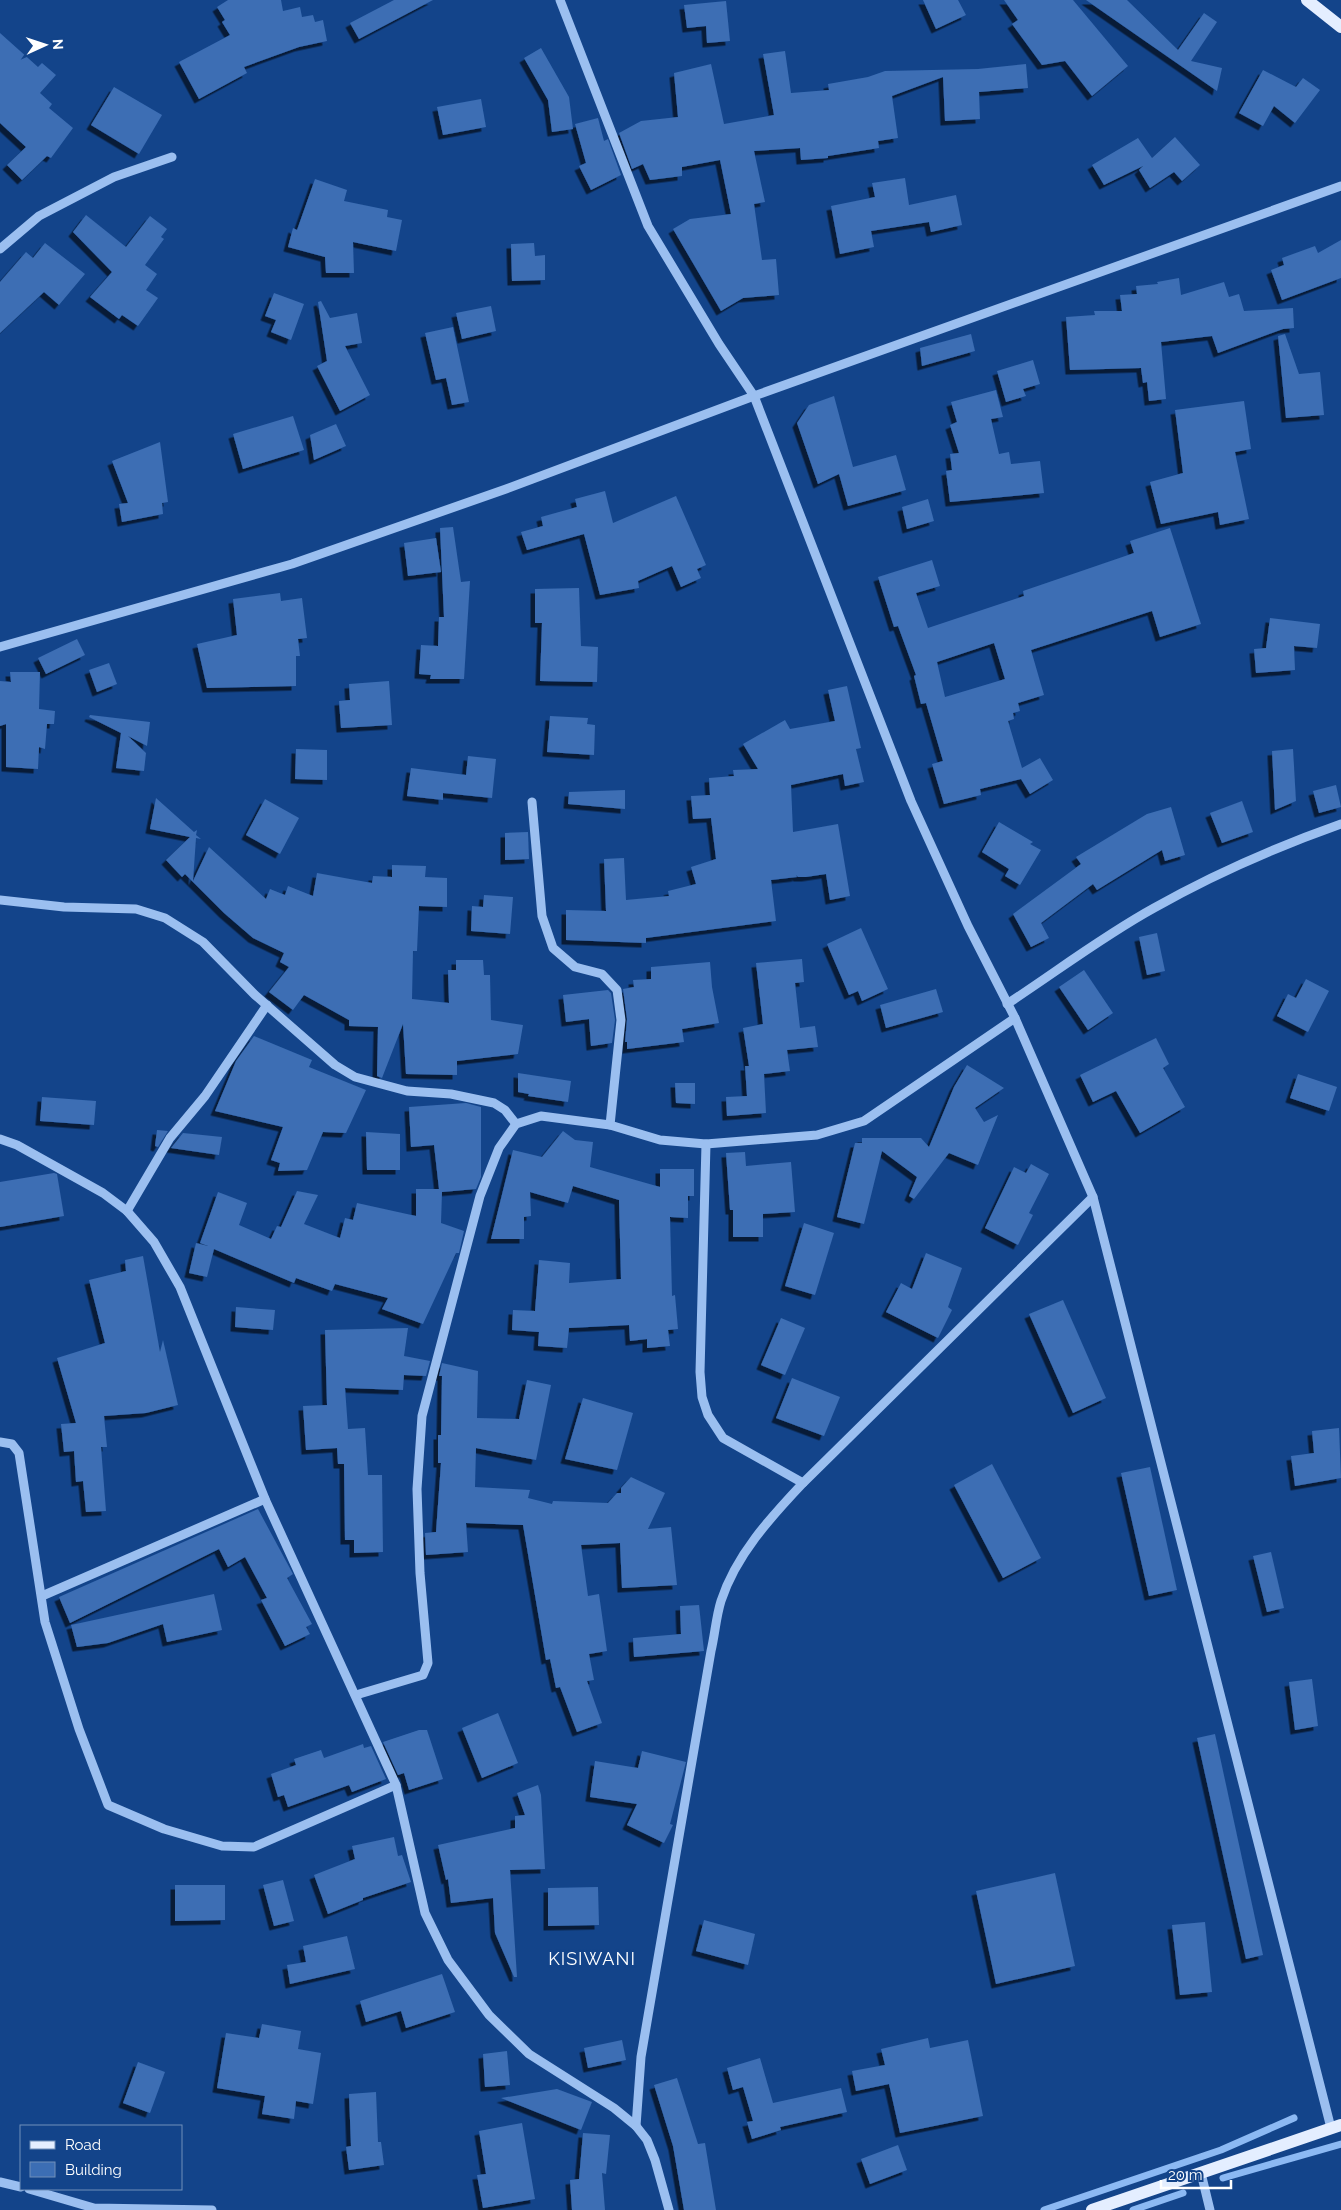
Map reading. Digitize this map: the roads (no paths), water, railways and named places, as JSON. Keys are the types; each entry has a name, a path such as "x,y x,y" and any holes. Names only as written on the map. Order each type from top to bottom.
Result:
{"main road":[{"path":"1307,0 1341,27"},
{"path":"1092,2210 1336,2126"}],"street":[{"path":"560,0 648,226 719,344 754,396 911,802 968,926 1015,1018 1093,1197 1336,2126"},
{"path":"0,249 39,216 114,177 172,157"},
{"path":"0,647 292,564 506,489 754,396 1341,186"},
{"path":"532,802 542,916 553,948 575,966 602,974 617,990 621,1020 610,1125"},
{"path":"1007,1004 1160,904 1220,872 1281,846 1341,824"},
{"path":"0,900 64,907 136,909 165,918 203,942 267,1005 335,1065 355,1077 407,1091 451,1094 494,1103 505,1110 516,1124"},
{"path":"127,1211 170,1138 205,1096 267,1005"},
{"path":"356,1696 422,1675 428,1663 420,1573 417,1489 422,1416 480,1196 499,1148 516,1124 528,1118 541,1116 610,1125 660,1140 706,1144 816,1134 856,1124 1015,1018"},
{"path":"0,1139 17,1145 94,1188 127,1211 154,1242 180,1287 265,1499 396,1785 425,1913 448,1960 489,2015 530,2054 614,2108 636,2126 647,2140 655,2160 669,2210"},
{"path":"706,1144 700,1372 702,1397 708,1415 723,1438 803,1483"},
{"path":"636,2126 646,2024 721,1602 732,1575 749,1547 777,1511 803,1483 1093,1197"},
{"path":"0,1442 12,1444 19,1453 45,1622 76,1720 108,1805 164,1829 222,1846 254,1847 396,1785"},
{"path":"42,1596 265,1499"},
{"path":"1201,2173 1210,2210"},
{"path":"0,2182 20,2187"},
{"path":"32,2190 94,2208 212,2210"}],"waterway":[{"path":"1044,2210 1221,2150 1294,2118"},
{"path":"1223,2178 1341,2144"},
{"path":"1133,2210 1183,2193"}],"district":[{"name":"KISIWANI","path":"592,1959"}]}
